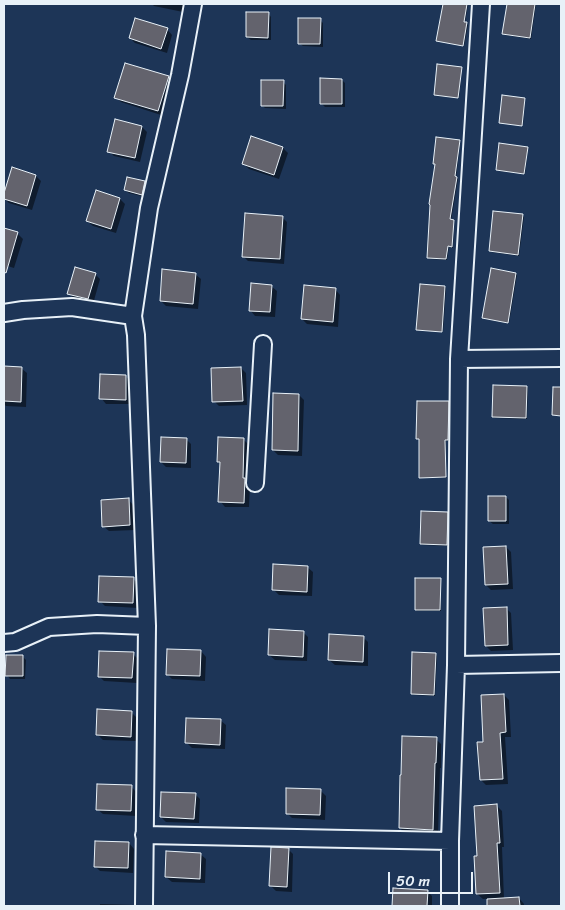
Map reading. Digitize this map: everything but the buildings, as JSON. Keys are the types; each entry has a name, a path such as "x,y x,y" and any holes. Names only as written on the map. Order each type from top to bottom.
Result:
{"street":[{"path":"144,906 147,626 136,335 133,316 149,208 180,75 192,4"},
{"path":"450,906 450,840 456,665 459,359 481,4"},
{"path":"4,313 72,307 133,316"},
{"path":"255,483 263,344"},
{"path":"459,359 561,358"},
{"path":"4,643 14,642 49,627 98,624 147,626"},
{"path":"456,665 561,663"},
{"path":"144,835 450,840"}]}
